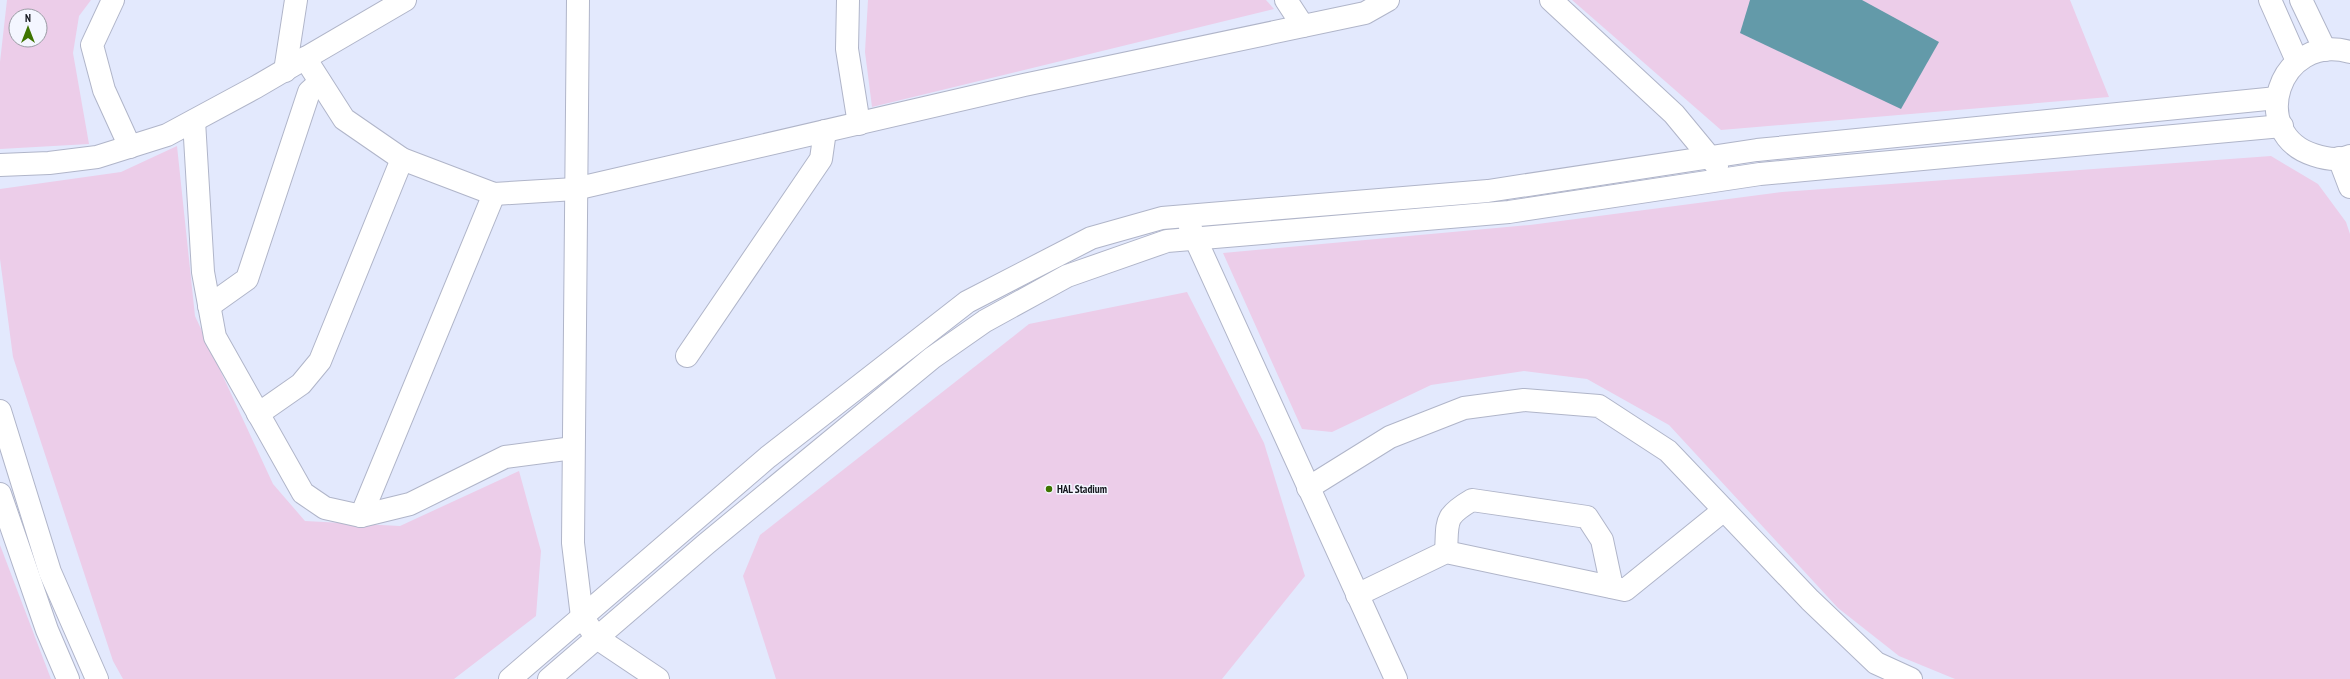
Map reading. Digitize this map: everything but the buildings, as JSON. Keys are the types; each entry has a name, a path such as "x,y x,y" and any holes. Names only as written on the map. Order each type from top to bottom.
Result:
{"street":[{"path":"113,0 92,45 104,90 130,147"},
{"path":"285,70 296,0"},
{"path":"0,165 49,163 97,157 167,135 285,70 405,0"},
{"path":"578,0 575,189 573,543 582,617 597,638 658,679"},
{"path":"848,0 847,49 858,124"},
{"path":"1286,0 1303,26"},
{"path":"305,58 344,119 402,159 494,194 575,189 1024,85 1365,12 1388,0"},
{"path":"1551,0 1674,114 1711,157 1725,179"},
{"path":"2270,0 2297,61"},
{"path":"2301,0 2325,50"},
{"path":"2350,52 2338,49 2317,50 2297,61 2283,78 2277,98 2278,118 2289,139 2305,152 2327,159 2344,157 2350,187"},
{"path":"209,306 247,279 309,92 320,82"},
{"path":"510,679 768,457 967,302 1091,238 1162,218 1488,191 1758,150 2277,98"},
{"path":"194,120 203,272 215,337 303,493 325,508 361,516 410,504 505,457 573,448"},
{"path":"549,679 706,544 932,358 985,321 1067,276 1167,241 1509,212 1768,173 2282,126"},
{"path":"687,356 821,159 825,131"},
{"path":"258,414 302,384 320,361 402,159"},
{"path":"361,516 494,194"},
{"path":"1185,216 1396,679"},
{"path":"1308,488 1398,434 1464,408 1524,400 1599,406 1668,451 1810,600 1876,663 1911,679"},
{"path":"0,410 50,572 97,679"},
{"path":"0,494 47,630 68,679"},
{"path":"1446,552 1448,520 1458,508 1472,500 1587,517 1602,540 1612,587"},
{"path":"1357,595 1446,552 1625,590 1724,510"}],"shaded area":[{"path":"7,0 91,0 79,16 73,53 89,144 0,149 0,62"},
{"path":"868,0 1266,0 1274,9 872,107 865,52"},
{"path":"1572,0 2070,0 2109,97 1721,130"},
{"path":"177,146 195,316 273,484 305,521 400,526 519,471 541,551 536,616 454,679 123,679 113,661 13,357 0,259 0,189 121,172"},
{"path":"2271,156 2318,184 2346,222 2350,234 2350,679 1955,679 1899,656 1838,608 1669,425 1587,379 1524,371 1431,385 1332,432 1302,429 1223,253 1530,225 1782,192"},
{"name":"HAL Stadium","path":"1187,292 1264,443 1305,576 1222,679 776,679 743,576 760,535 1029,324"},
{"path":"0,545 51,679 0,679"}],"water":[{"path":"1750,0 1862,0 1939,42 1901,109 1740,33"}],"place":[{"name":"HAL Stadium","path":"1049,489"}]}
